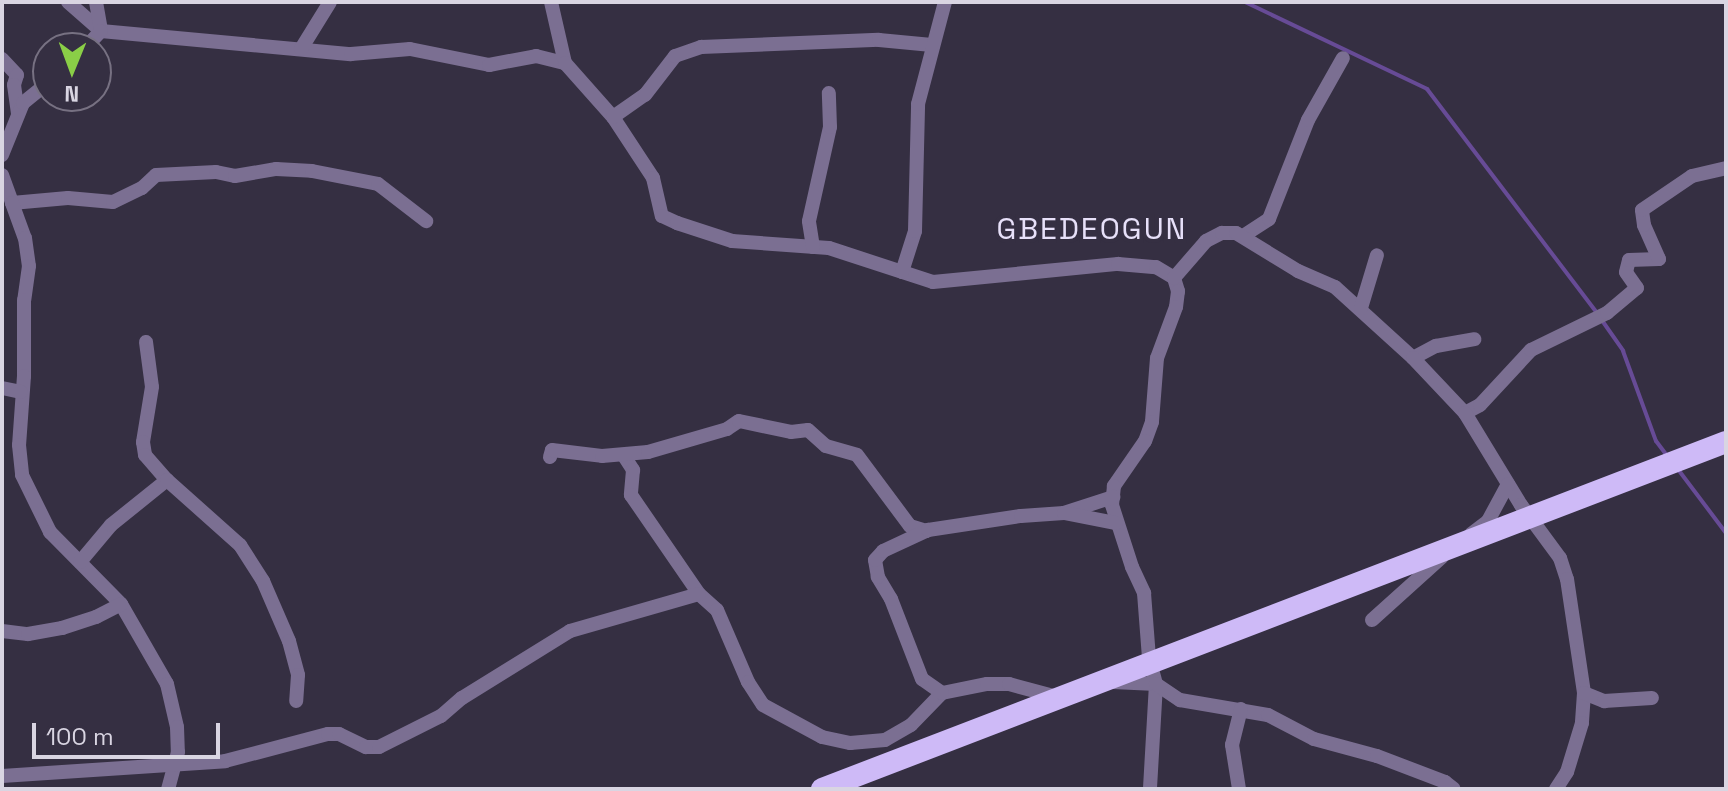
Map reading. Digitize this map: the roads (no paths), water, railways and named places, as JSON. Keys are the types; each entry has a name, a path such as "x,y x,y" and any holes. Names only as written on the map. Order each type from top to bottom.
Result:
{"highway":[{"path":"822,789 1726,442"}],"street":[{"path":"68,2 101,31 351,54 410,49 489,65 536,56 565,63"},
{"path":"96,2 101,31"},
{"path":"301,49 330,2"},
{"path":"551,2 565,63 613,117 653,178 662,216 732,241 829,248 933,282 1118,264 1156,267 1174,278 1178,291 1176,307 1157,358 1152,422 1145,441 1114,486 1113,497 1116,523 1144,593 1149,658 1156,684 1150,789"},
{"path":"902,272 915,231 914,149 918,104 945,2"},
{"path":"613,117 645,95 675,56 701,47 879,40 932,45"},
{"path":"1243,236 1269,219 1308,120 1343,58"},
{"path":"2,59 17,75 14,85 18,113"},
{"path":"813,247 809,221 830,127 829,93"},
{"path":"2,155 23,103 32,96"},
{"path":"1465,413 1480,405 1531,350 1590,323 1629,298 1637,288 1626,272 1629,260 1659,259 1644,225 1642,210 1692,176 1726,168"},
{"path":"12,203 68,198 113,202 142,188 156,175 216,172 235,176 276,169 356,177 378,184 426,221"},
{"path":"2,175 25,238 29,266 24,300 25,351 19,445 22,475 50,532 121,604 167,684 177,727 168,789"},
{"path":"1174,278 1206,241 1222,233 1243,236 1298,271 1335,287 1413,358 1465,413 1508,484 1560,558 1584,693 1582,723 1574,739 1567,772 1556,789"},
{"path":"1361,308 1377,255"},
{"path":"1413,358 1436,346 1474,339"},
{"path":"146,342 152,387 143,442 145,455 167,480 240,545 263,581 289,641 298,675 296,701"},
{"path":"2,388 21,392"},
{"path":"550,457 552,450 624,456 727,429 739,421 791,432 808,430 826,446 857,455 910,526 926,531"},
{"path":"624,456 633,470 631,495 699,594 717,610 748,682 763,705 822,737 850,743 885,740 911,725 942,693 987,684 1009,684 1057,697 1100,682 1156,684 1180,700 1268,715 1314,739 1377,756 1445,782 1454,789"},
{"path":"80,562 111,525 167,480"},
{"path":"1372,620 1488,521 1508,484"},
{"path":"942,693 922,679 891,599 878,577 875,560 883,551 926,531 1064,513 1113,497"},
{"path":"1064,513 1116,523"},
{"path":"2,776 225,761 328,734 339,734 366,747 379,747 441,716 462,698 570,631 699,594"},
{"path":"2,631 28,634 62,628 96,617 121,604"},
{"path":"1584,693 1604,701 1652,698"},
{"path":"1239,789 1232,745 1241,709"}],"waterway":[{"path":"1245,2 1427,89 1596,312"},
{"path":"1601,319 1623,351 1656,441 1669,458"},
{"path":"1677,468 1726,533"}],"district":[{"name":"GBEDEOGUN","path":"1092,229"}]}
